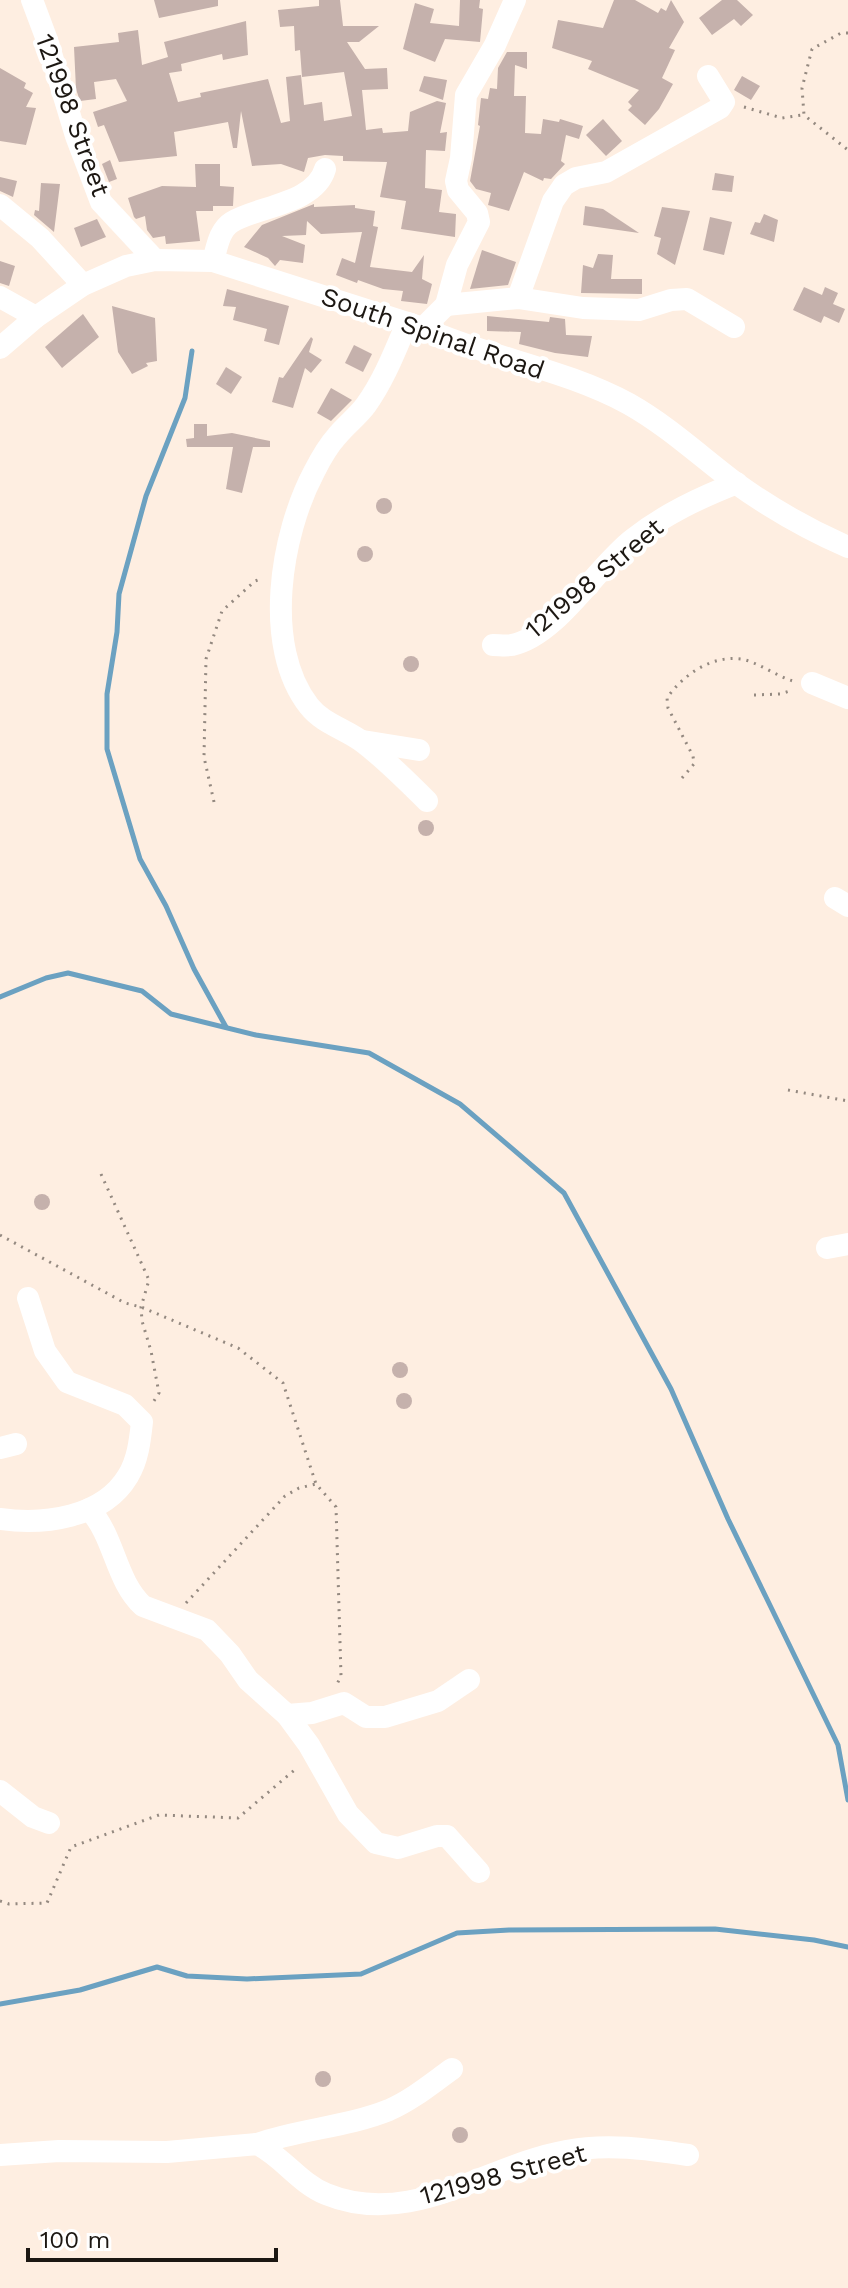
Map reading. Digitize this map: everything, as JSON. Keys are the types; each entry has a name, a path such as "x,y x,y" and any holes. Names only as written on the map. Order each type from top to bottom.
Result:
{"street":[{"name":"121998 Street","path":"32,0 101,202 155,260"},
{"path":"446,305 457,265 479,222 477,213 458,190 456,181 466,95 511,2"},
{"path":"518,298 553,201 564,185 576,178 606,172 720,108 724,102 708,76"},
{"path":"213,261 220,237 231,222 282,204 309,190 322,178 325,169"},
{"path":"0,205 40,238 83,285"},
{"name":"South Spinal Road","path":"0,348 36,317 83,285 126,266 155,260 213,261 415,325 625,402 654,419 780,513 848,547"},
{"path":"0,297 36,317"},
{"path":"427,801 363,741 322,719 308,705 284,653 285,571 293,518 314,472 336,437 364,408 415,325 446,305 518,298 583,308 639,310 671,300 687,299 734,327"},
{"name":"121998 Street","path":"493,645 512,645 539,631 567,608 630,541 697,499 737,483"},
{"path":"803,683 848,698"},
{"path":"363,741 419,750"},
{"path":"0,1519 60,1519 89,1509 116,1490 128,1477 135,1461 142,1422 125,1405 67,1382 45,1351 28,1298"},
{"path":"89,1509 101,1522 117,1566 137,1601 207,1630 230,1654 248,1680 287,1715 309,1745 348,1814 376,1843 398,1848 447,1836 479,1872"},
{"path":"287,1715 312,1713 344,1703 366,1717 385,1717 438,1701 469,1680"},
{"path":"0,1791 33,1817 49,1823"},
{"path":"0,2155 59,2151 167,2152 257,2144 368,2117 392,2108 414,2097 452,2069"},
{"name":"121998 Street","path":"257,2144 269,2150 307,2184 326,2194 349,2201 381,2204 449,2192 566,2151 636,2147 688,2155"}],"path":[{"path":"804,115 802,88 812,49 841,33 848,33"},
{"path":"724,102 782,118 804,115 848,150"},
{"path":"214,802 204,757 206,659 222,611 255,581 285,571"},
{"path":"682,778 694,764 693,756 668,708 667,698 679,681 696,669 720,661 741,659 803,683 797,689 780,694 754,695"},
{"path":"788,1090 848,1101"},
{"path":"101,1174 149,1280 141,1307 142,1321 159,1393 142,1422"},
{"path":"0,1235 125,1303 238,1348 283,1383 316,1484 336,1507 341,1676 326,1708"},
{"path":"174,1616 285,1496 299,1488 316,1484"},
{"path":"0,1901 9,1904 47,1903 71,1847 159,1815 238,1818 299,1766 309,1745"}],"building":[{"path":"154,0 218,0 218,6 159,18"},
{"path":"319,0 340,0 343,26 379,26 359,42 347,42 365,69 387,68 388,89 362,90 366,130 382,128 383,133 408,131 410,112 437,101 446,103 440,133 447,132 445,151 426,150 425,188 442,190 439,212 456,214 455,237 401,229 406,201 380,197 387,162 343,161 343,156 325,155 308,158 304,172 281,164 252,166 241,111 237,148 233,148 228,122 174,132 177,156 119,162 104,125 98,127 93,112 127,101 116,79 94,82 96,99 80,101 76,89 74,47 119,42 118,33 138,30 142,65 168,57 164,42 246,21 248,55 223,60 222,54 181,64 182,71 169,73 178,102 201,97 200,93 268,79 281,123 290,121 286,77 301,75 304,105 322,102 324,121 352,116 344,72 302,77 300,50 295,51 294,26 280,27 278,10 319,6"},
{"path":"460,0 480,0 479,8 483,9 480,42 445,39 435,62 403,49 415,3 434,9 430,23 459,26"},
{"path":"614,0 635,0 658,13 661,8 666,11 671,0 684,22 669,48 675,50 662,78 673,84 659,109 645,125 628,110 632,106 628,102 639,90 588,69 592,61 552,48 558,20 603,28"},
{"path":"722,0 737,0 753,15 741,26 734,19 712,35 699,18"},
{"path":"507,52 527,52 527,69 515,65 514,96 526,96 525,133 541,134 543,119 559,122 560,119 583,126 579,139 566,135 561,161 565,164 551,179 544,178 543,181 524,172 509,211 488,205 491,193 476,189 470,181 480,126 481,98 488,99 490,88 497,89 498,68"},
{"path":"0,68 26,83 24,88 33,93 26,107 36,108 26,145 0,141"},
{"path":"424,76 447,80 443,100 419,91"},
{"path":"742,76 760,86 751,100 734,90"},
{"path":"603,119 622,141 606,156 586,135"},
{"path":"110,160 117,179 109,182 102,164"},
{"path":"195,164 220,164 220,186 234,187 233,206 213,206 213,211 196,211 200,241 166,244 165,236 153,238 147,230 145,216 134,217 128,198 162,186 196,187"},
{"path":"715,173 734,176 732,192 712,190"},
{"path":"0,177 17,181 13,197 0,191"},
{"path":"41,183 60,184 54,232 34,215 35,210 39,211"},
{"path":"314,204 314,207 355,205 355,208 375,211 373,226 378,227 370,267 412,272 424,255 422,279 432,284 427,304 401,301 403,291 383,289 358,280 357,283 336,275 342,258 355,263 362,232 321,234 307,221 306,235 282,236 305,245 303,263 280,260 275,266 268,258 244,247 262,225"},
{"path":"585,206 603,209 639,233 583,225"},
{"path":"662,207 690,211 675,265 657,254 661,238 654,236"},
{"path":"764,214 778,220 774,242 750,234 755,222 760,223"},
{"path":"710,217 732,222 724,255 703,250"},
{"path":"97,219 106,237 81,247 74,228"},
{"path":"482,250 516,262 508,285 470,289"},
{"path":"598,254 613,255 611,279 642,279 642,294 581,293 583,265 593,268"},
{"path":"0,261 15,266 9,286 0,283"},
{"path":"804,287 822,295 825,287 838,293 833,304 845,309 839,323 824,316 821,323 793,310"},
{"path":"227,289 289,306 279,345 264,341 267,329 233,320 236,307 223,306"},
{"path":"112,306 155,318 157,361 146,363 148,366 132,374 118,352"},
{"path":"83,314 99,337 62,368 45,347"},
{"path":"487,316 549,322 550,317 565,319 566,335 592,336 588,357 519,344 521,332 487,331"},
{"path":"311,337 309,352 322,360 311,373 305,368 293,408 272,402 279,377 283,378"},
{"path":"354,345 372,354 363,372 345,363"},
{"path":"226,367 242,377 231,394 216,384"},
{"path":"331,388 352,400 331,421 317,413"},
{"path":"194,424 207,424 207,436 232,433 270,441 270,447 253,447 242,493 226,489 233,447 187,447 186,439 194,438"},
{"path":"381,498 387,498 392,506 390,512 381,514 376,509 376,503"},
{"path":"362,546 368,546 373,554 371,560 362,562 357,557 357,551"},
{"path":"408,656 414,656 419,664 417,670 408,672 403,667 403,661"},
{"path":"423,820 429,820 434,828 432,834 423,836 418,831 418,825"},
{"path":"39,1194 45,1194 50,1202 48,1208 39,1210 34,1205 34,1199"},
{"path":"397,1362 403,1362 408,1370 406,1376 397,1378 392,1373 392,1367"},
{"path":"401,1393 407,1393 412,1401 410,1407 401,1409 396,1404 396,1398"},
{"path":"320,2071 326,2071 331,2079 329,2085 320,2087 315,2082 315,2076"},
{"path":"457,2127 463,2127 468,2135 466,2141 457,2143 452,2138 452,2132"}],"waterway":[{"path":"192,351 185,398 146,496 119,594 117,632 107,694 107,749 140,859 226,1027"},
{"path":"0,997 46,978 68,973 142,991 171,1014 256,1035 369,1053 460,1104 564,1193 671,1389 728,1519 838,1745 848,1800"},
{"path":"0,2004 80,1990 157,1967 187,1976 247,1979 361,1974 457,1933 715,1929 848,1947"}]}
